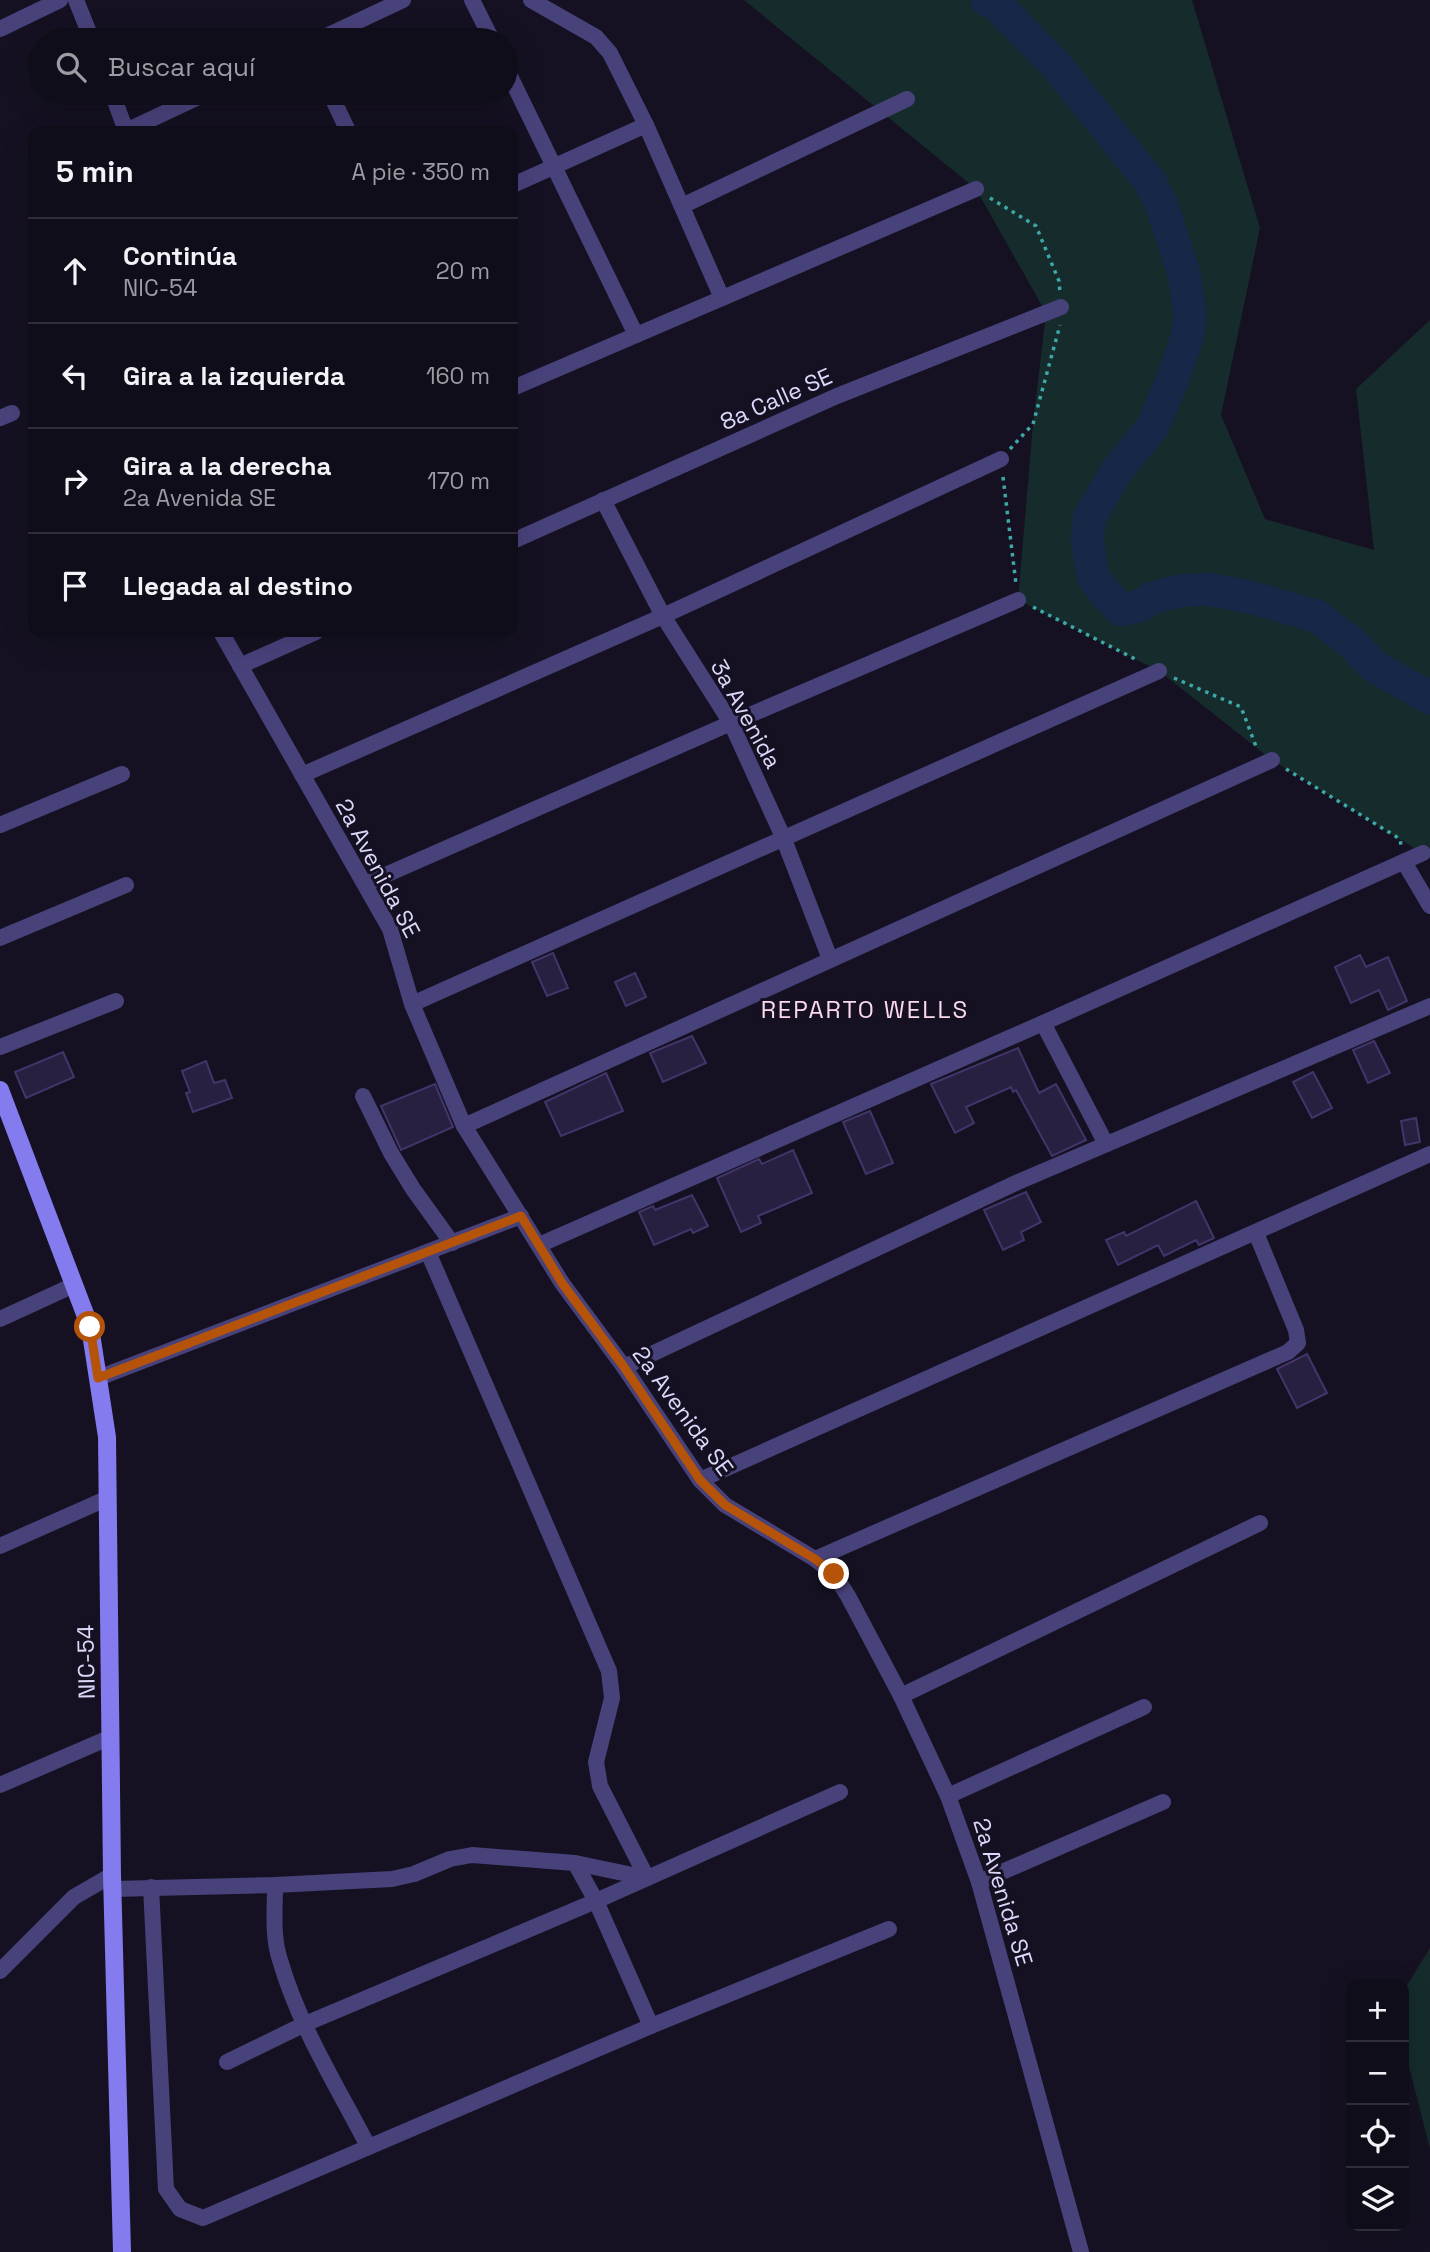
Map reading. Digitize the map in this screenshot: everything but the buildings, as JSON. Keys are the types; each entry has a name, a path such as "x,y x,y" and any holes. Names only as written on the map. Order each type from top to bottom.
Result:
{"main road":[{"name":"NIC-54","path":"0,1090 90,1327 107,1437 113,1882 122,2252"}],"street":[{"path":"0,29 60,0"},
{"path":"76,0 87,28"},
{"path":"344,28 403,0"},
{"path":"472,0 486,28"},
{"path":"531,0 596,37 615,61 722,298"},
{"path":"518,92 636,335"},
{"path":"682,206 907,99"},
{"path":"116,105 124,126"},
{"path":"137,126 181,105"},
{"path":"336,105 346,126"},
{"path":"518,183 646,125"},
{"path":"518,386 976,189"},
{"name":"8a Calle SE","path":"518,539 837,396 1061,307"},
{"path":"302,775 663,616 1001,459"},
{"name":"3a Avenida","path":"603,500 663,616 731,723 783,837 830,959"},
{"path":"365,884 1018,600"},
{"name":"2a Avenida SE","path":"224,637 390,929 412,1004 464,1126 562,1283 624,1367 700,1480 725,1505 815,1559 834,1574 848,1595 901,1696 948,1796 979,1882 1081,2252"},
{"path":"240,666 305,637"},
{"path":"412,1004 1159,671"},
{"path":"464,1126 1272,760"},
{"path":"0,825 122,774"},
{"path":"539,1245 1423,853"},
{"path":"1404,862 1430,906"},
{"path":"0,938 126,885"},
{"path":"0,1047 116,1001"},
{"path":"624,1367 1018,1182 1430,1006"},
{"path":"1043,1023 1106,1144"},
{"path":"363,1096 391,1153 452,1243"},
{"path":"700,1480 1430,1154"},
{"path":"98,1378 521,1216"},
{"path":"815,1559 1288,1352 1298,1343 1296,1330 1256,1233"},
{"path":"428,1252 609,1671 612,1698 596,1762 600,1786 647,1878"},
{"path":"0,1319 74,1285"},
{"path":"0,1546 108,1498"},
{"path":"901,1696 1259,1523"},
{"path":"948,1796 1144,1707"},
{"path":"0,1785 111,1737"},
{"path":"227,2062 305,2024 647,1878 840,1792"},
{"path":"979,1882 1163,1802"},
{"path":"0,1971 74,1897 113,1882 151,1887 275,1885 391,1879 414,1874 450,1859 472,1855 575,1863 647,1878"},
{"path":"575,1863 596,1900 651,2026"},
{"path":"275,1885 274,1930 279,1959 305,2024 368,2146"},
{"path":"151,1887 166,2189 180,2209 203,2218 651,2026 889,1929"}],"path":[{"path":"976,189 1035,226 1059,281 1061,322 1032,424 1001,459 1018,600 1159,671"}],"green space":[{"path":"744,0 1192,0 1260,228 1221,415 1265,519 1374,550 1356,389 1430,320 1430,858 1272,760 1159,671 1018,600 1033,424 1046,313 976,189"},
{"path":"1430,1948 1430,2149 1409,2067 1409,1982"}],"waterway":[{"path":"987,0 996,4 1055,64 1151,183 1163,209 1185,277 1190,316 1188,334 1173,379 1152,428 1117,470 1090,517 1087,540 1093,576 1122,610 1178,591 1207,589 1249,597 1316,616 1351,642 1374,666 1430,698"}],"district":[{"name":"REPARTO WELLS","path":"865,1010"}],"route":[{"path":"90,1327 98,1378 521,1216 562,1283 624,1367 700,1480 725,1505 815,1559 834,1574"}]}
